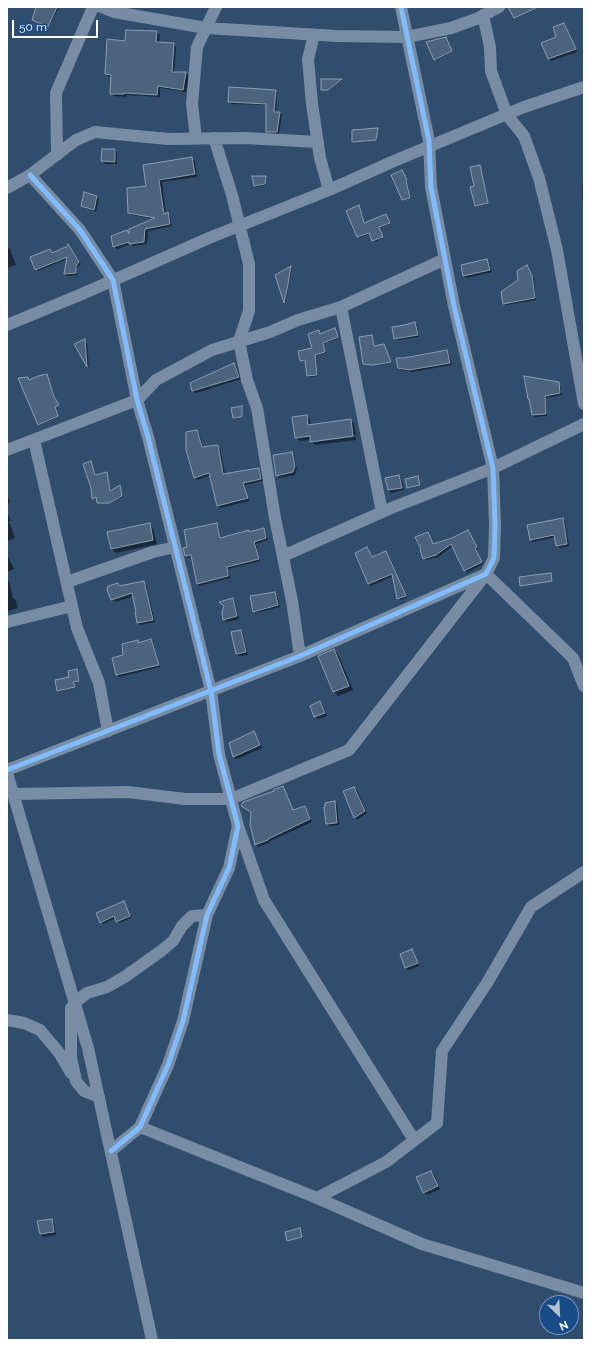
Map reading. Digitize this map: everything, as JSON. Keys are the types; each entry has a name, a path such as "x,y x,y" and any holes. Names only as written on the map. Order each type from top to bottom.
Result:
{"street":[{"path":"57,155 56,93 93,7"},
{"path":"101,7 114,12 206,28 337,36 407,37 451,28 499,7"},
{"path":"196,138 192,104 197,47 216,7"},
{"path":"13,794 128,792 185,799 231,799 348,750 486,574 494,558 495,525 493,468 454,306 431,187 430,147 401,7"},
{"path":"483,15 490,47 491,71 507,115 524,136 539,178 557,250 584,404"},
{"path":"314,34 308,59 312,104 320,158 329,190"},
{"path":"7,325 524,107 584,87"},
{"path":"7,188 30,175 76,140 95,132 168,139 245,138 318,142"},
{"path":"214,138 240,226 249,264 249,311 238,341 247,380 257,408 274,518 292,601 300,656"},
{"path":"30,175 80,230 113,280 137,400 148,437 211,691 219,754 238,826 264,900 414,1140"},
{"path":"7,450 137,400 156,380 212,350 270,332 298,320 341,308 445,259"},
{"path":"341,308 382,512"},
{"path":"282,556 382,512 493,468 584,424"},
{"path":"34,440 77,628 99,683 108,730"},
{"path":"67,582 153,552 175,547"},
{"path":"7,770 300,656 362,630 486,574"},
{"path":"486,574 573,658 584,665"},
{"path":"7,622 72,606"},
{"path":"573,658 584,686"},
{"path":"7,773 88,1048 152,1340"},
{"path":"111,1150 140,1127 168,1065 183,1022 207,915 228,868 238,826"},
{"path":"317,1198 386,1162 437,1123 442,1051 487,983 531,907 584,872"},
{"path":"76,1081 71,1057 71,1008 87,993 107,987 126,976 161,951 173,941 182,926 192,916 207,915"},
{"path":"7,1020 24,1023 40,1030 60,1054 76,1081 84,1091 99,1097"},
{"path":"140,1127 317,1198 422,1244 584,1293"}],"building":[{"path":"36,7 57,7 48,27 32,20"},
{"path":"508,7 538,7 514,18"},
{"path":"564,23 576,49 548,59 541,43 556,37 553,27"},
{"path":"126,30 157,31 156,42 174,43 172,72 186,72 183,90 158,86 157,95 124,93 110,94 111,75 105,74 107,39 125,41"},
{"path":"446,37 452,51 434,60 426,42"},
{"path":"321,79 342,79 328,90 321,90"},
{"path":"229,87 276,90 274,112 280,112 277,132 266,132 266,104 228,102"},
{"path":"378,128 376,140 352,142 352,130"},
{"path":"102,149 115,149 115,162 101,161"},
{"path":"192,157 195,174 159,180 164,214 168,212 170,224 145,229 144,242 129,244 129,242 113,247 111,236 127,230 129,234 129,229 155,218 128,213 127,188 146,186 143,165"},
{"path":"480,165 488,203 475,206 470,187 474,186 470,167"},
{"path":"402,170 407,180 410,198 402,200 391,175"},
{"path":"252,176 266,176 265,184 254,186"},
{"path":"84,192 97,196 94,210 81,206"},
{"path":"359,205 364,223 386,214 390,223 379,227 383,237 372,241 369,233 357,237 346,211"},
{"path":"68,244 79,262 76,266 76,273 64,274 67,257 35,270 30,257 50,249 52,253 68,246"},
{"path":"487,259 490,270 463,276 461,265"},
{"path":"527,265 532,276 535,298 503,304 501,292 518,280 517,271"},
{"path":"291,266 288,284 284,303 275,275"},
{"path":"415,322 418,335 394,339 392,327"},
{"path":"335,328 338,337 323,343 325,352 315,355 317,375 307,376 305,360 300,361 298,351 312,348 308,334 319,330 320,334"},
{"path":"372,335 374,346 384,344 391,362 373,365 363,364 359,337"},
{"path":"85,339 87,367 74,344"},
{"path":"447,350 450,363 409,370 398,368 396,358 404,358"},
{"path":"234,363 239,377 192,391 190,383"},
{"path":"47,374 54,396 59,405 55,407 58,416 38,425 18,378 28,377 29,380"},
{"path":"524,376 559,382 560,393 545,396 546,414 532,415"},
{"path":"242,406 242,417 233,418 231,408"},
{"path":"307,415 308,425 351,419 353,436 310,442 310,436 295,438 292,417"},
{"path":"197,430 202,447 218,445 223,474 259,468 261,479 243,483 248,498 217,506 209,473 194,478 186,450 186,432"},
{"path":"292,452 295,466 293,472 276,476 273,455"},
{"path":"91,461 95,475 107,472 110,491 120,485 122,496 109,503 97,503 96,497 92,499 91,488 83,464"},
{"path":"399,475 402,488 388,490 385,478"},
{"path":"418,476 420,485 407,488 405,479"},
{"path":"563,518 567,544 556,546 554,535 530,540 527,525"},
{"path":"150,523 153,540 111,549 107,532"},
{"path":"217,523 220,538 249,530 249,532 264,528 266,538 254,542 259,559 227,567 228,576 197,584 191,555 185,556 183,548 187,547 184,530"},
{"path":"468,530 477,547 475,548 482,562 464,571 451,544 436,555 423,559 421,549 415,537 428,532 433,544 452,538"},
{"path":"367,547 372,557 386,551 406,596 397,599 392,574 368,584 355,553"},
{"path":"551,573 552,581 520,586 519,577"},
{"path":"144,581 153,620 137,623 132,593 111,600 107,590 108,586 118,583 119,586"},
{"path":"275,592 278,605 253,612 250,596"},
{"path":"233,598 237,616 223,620 222,612 224,606 219,602"},
{"path":"241,630 246,652 236,654 231,632"},
{"path":"151,639 159,665 116,675 112,658 123,655 122,644 138,640 138,643"},
{"path":"334,649 349,686 333,692 318,656"},
{"path":"77,669 79,681 73,682 75,687 57,691 55,680 69,677 68,671"},
{"path":"320,701 325,713 314,717 310,706"},
{"path":"254,731 260,745 233,757 229,743"},
{"path":"283,786 293,810 305,806 310,819 255,845 250,825 251,812 241,806 243,802 274,791 273,790"},
{"path":"354,787 365,811 354,818 343,791"},
{"path":"335,801 337,823 326,824 325,803"},
{"path":"124,901 130,916 116,922 114,916 100,923 96,913"},
{"path":"412,949 418,963 405,968 400,954"},
{"path":"431,1171 438,1186 423,1193 416,1177"},
{"path":"52,1219 54,1232 40,1234 37,1221"},
{"path":"300,1228 302,1237 287,1241 285,1232"}],"cycle path":[{"path":"7,770 300,656 486,574 494,558 495,525 493,468 454,306 431,187 429,141 401,7"},
{"path":"30,175 80,230 113,280 137,400 148,437 211,691 219,754 238,826 229,868 207,915 183,1021 168,1065 140,1127 111,1151"}]}
